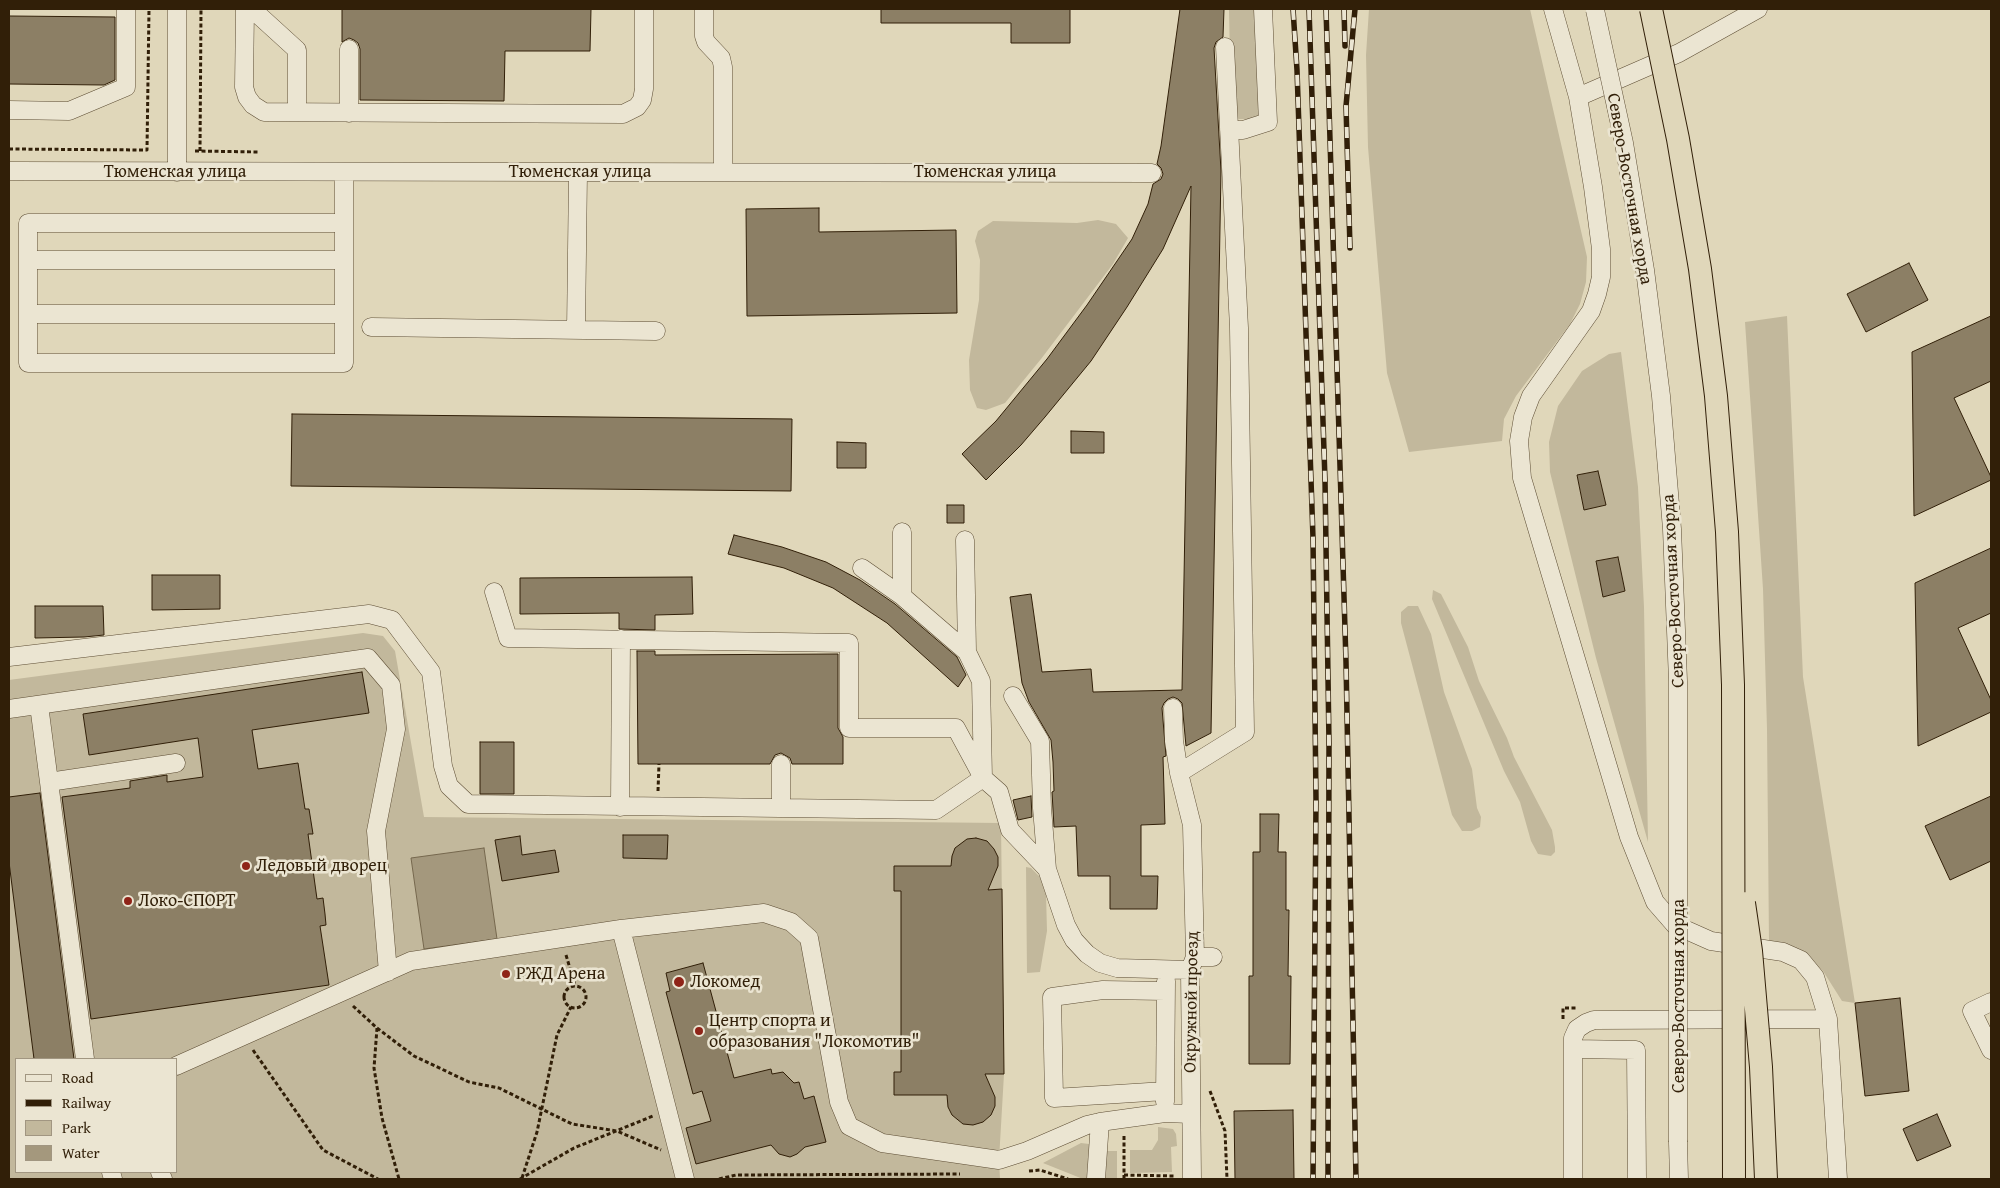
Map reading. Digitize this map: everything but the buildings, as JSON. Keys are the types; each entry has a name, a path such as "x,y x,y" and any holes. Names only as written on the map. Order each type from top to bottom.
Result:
{"main road":[{"path":"1651,9 1678,139 1700,269 1716,396 1727,532 1733,685 1732,986 1734,1179"},
{"path":"1734,828 1751,952 1761,1067 1766,1179"}],"street":[{"path":"9,110 70,111 126,86 126,9"},
{"path":"177,9 177,172"},
{"path":"245,9 244,86 247,97 253,105 264,112 623,114 632,111 642,100 644,89 644,9"},
{"path":"252,9 297,50 297,112"},
{"path":"704,9 704,36 706,42 721,58 723,67 723,172"},
{"path":"1229,130 1244,130 1268,122 1263,9"},
{"path":"1547,9 1578,97 1598,222 1601,277 1590,311 1531,396 1523,417 1519,441 1522,478 1629,837 1655,902 1675,925 1711,941 1783,952 1801,960 1816,977 1828,1020 1838,1179"},
{"name":"Северо-Восточная хорда","path":"1595,9 1624,143 1645,270 1661,396 1672,529 1678,681 1678,1179"},
{"path":"1578,97 1679,53 1758,9"},
{"path":"1180,773 1245,732 1239,328 1225,47"},
{"path":"348,49 348,112"},
{"name":"Тюменская улица","path":"9,171 1152,173"},
{"path":"344,172 344,223 344,363 28,363 28,223 344,223"},
{"path":"576,330 578,173"},
{"path":"28,260 344,260"},
{"path":"28,314 344,314"},
{"path":"371,327 656,331"},
{"path":"902,532 902,596"},
{"path":"965,540 967,652"},
{"path":"862,568 902,596 967,652 981,681 983,778"},
{"path":"494,592 508,638 849,643 849,728 956,728 983,778 998,792 1010,830 1047,869"},
{"path":"9,657 369,614 392,620 431,672 443,766 449,786 468,804 936,810 983,778"},
{"path":"620,807 621,639"},
{"path":"9,709 368,658 391,685 396,729 376,831 388,972"},
{"path":"1013,696 1040,741 1042,808 1047,869 1066,924 1074,940 1087,954 1100,963 1117,968 1166,970 1213,957"},
{"path":"39,705 85,1058"},
{"name":"Окружной проезд","path":"1173,708 1174,741 1192,825 1192,1179"},
{"path":"49,782 176,763"},
{"path":"781,764 781,808"},
{"path":"178,1065 411,961 562,938 764,913 791,922 809,938 840,1102 850,1126 882,1143 999,1160 1100,1122 1165,1113 1191,1114"},
{"path":"621,930 685,1179"},
{"path":"1165,1113 1166,970"},
{"path":"1165,1091 1054,1098 1052,996 1102,990 1166,991"},
{"path":"1991,1002 1972,1011 1991,1050"},
{"path":"1573,1179 1573,1038 1577,1029 1586,1022 1594,1020 1828,1020"},
{"path":"1573,1049 1636,1050 1637,1179"},
{"path":"1096,1179 1100,1122"}],"path":[{"path":"9,150 147,150 148,9"},
{"path":"200,151 201,9"},
{"path":"658,807 659,764"},
{"path":"562,938 574,986"},
{"path":"574,986 584,989 586,998 581,1006 571,1007 565,1000 566,990 574,986"},
{"path":"340,994 377,1028 414,1056 470,1082 499,1088 572,1124 617,1131 679,1158"},
{"path":"521,1179 537,1132 558,1035 571,1007"},
{"path":"377,1028 374,1068 382,1118 400,1179"},
{"path":"244,1037 323,1150 378,1179"},
{"path":"1210,1091 1225,1131 1226,1179"},
{"path":"521,1179 574,1148 667,1110"},
{"path":"1124,1119 1124,1177 1174,1176"},
{"path":"1024,1171 1040,1170 1068,1179"},
{"path":"719,1179 736,1175 961,1174"}],"green space":[{"path":"1229,9 1255,9 1261,94 1259,119 1239,119 1231,114"},
{"path":"1369,9 1530,9 1587,257 1586,282 1580,304 1570,324 1516,396 1504,419 1502,441 1409,452 1387,373 1368,147 1366,55"},
{"path":"1098,220 1116,224 1128,238 1113,264 1005,403 986,410 977,408 970,390 969,360 979,300 980,260 975,241 978,231 993,221 1077,223"},
{"path":"1787,316 1803,677 1855,1003 1842,1001 1823,971 1806,955 1769,943 1767,729 1763,589 1745,322"},
{"path":"1621,352 1638,487 1644,607 1648,842 1596,658 1550,472 1549,442 1558,406 1582,371 1609,354","holes":["1598,471 1606,505 1585,509 1577,475","1618,557 1625,591 1603,597 1596,561"]},
{"path":"1433,590 1441,594 1468,647 1479,681 1507,738 1514,757 1552,830 1555,852 1551,856 1538,854 1531,841 1520,802 1504,771 1432,599"},
{"path":"1408,606 1418,606 1431,634 1444,692 1472,769 1477,808 1481,817 1480,827 1472,831 1462,831 1452,815 1401,623 1401,612"},
{"name":"РЖД Арена","path":"363,633 383,636 395,651 424,817 1001,823 1004,1074 999,1160 1000,1179 9,1179 9,680"},
{"path":"1026,867 1031,868 1041,878 1046,894 1047,931 1040,972 1027,973"},
{"path":"1158,1127 1173,1129 1176,1134 1177,1146 1171,1147 1172,1172 1130,1173 1130,1150 1152,1150 1158,1140"},
{"path":"1081,1143 1089,1144 1089,1179 1083,1179 1043,1163"},
{"path":"1104,1151 1117,1151 1117,1179 1103,1179"}],"water":[{"path":"484,848 497,939 424,949 411,858"}],"railway":[{"path":"1293,9 1297,70 1313,538 1316,800 1313,1179"},
{"path":"1309,9 1325,480 1329,743 1328,1179"},
{"path":"1326,9 1346,662 1356,1179"},
{"path":"1344,9 1345,46"},
{"path":"1350,248 1346,106 1355,9"}],"place":[{"name":"Ледовый дворец","path":"246,866"},
{"name":"Локо-СПОРТ","path":"128,901"},
{"name":"РЖД Арена","path":"506,974"},
{"name":"Локомед","path":"679,982"},
{"name":"Центр спорта и образования \"Локомотив\"","path":"699,1031"}]}
